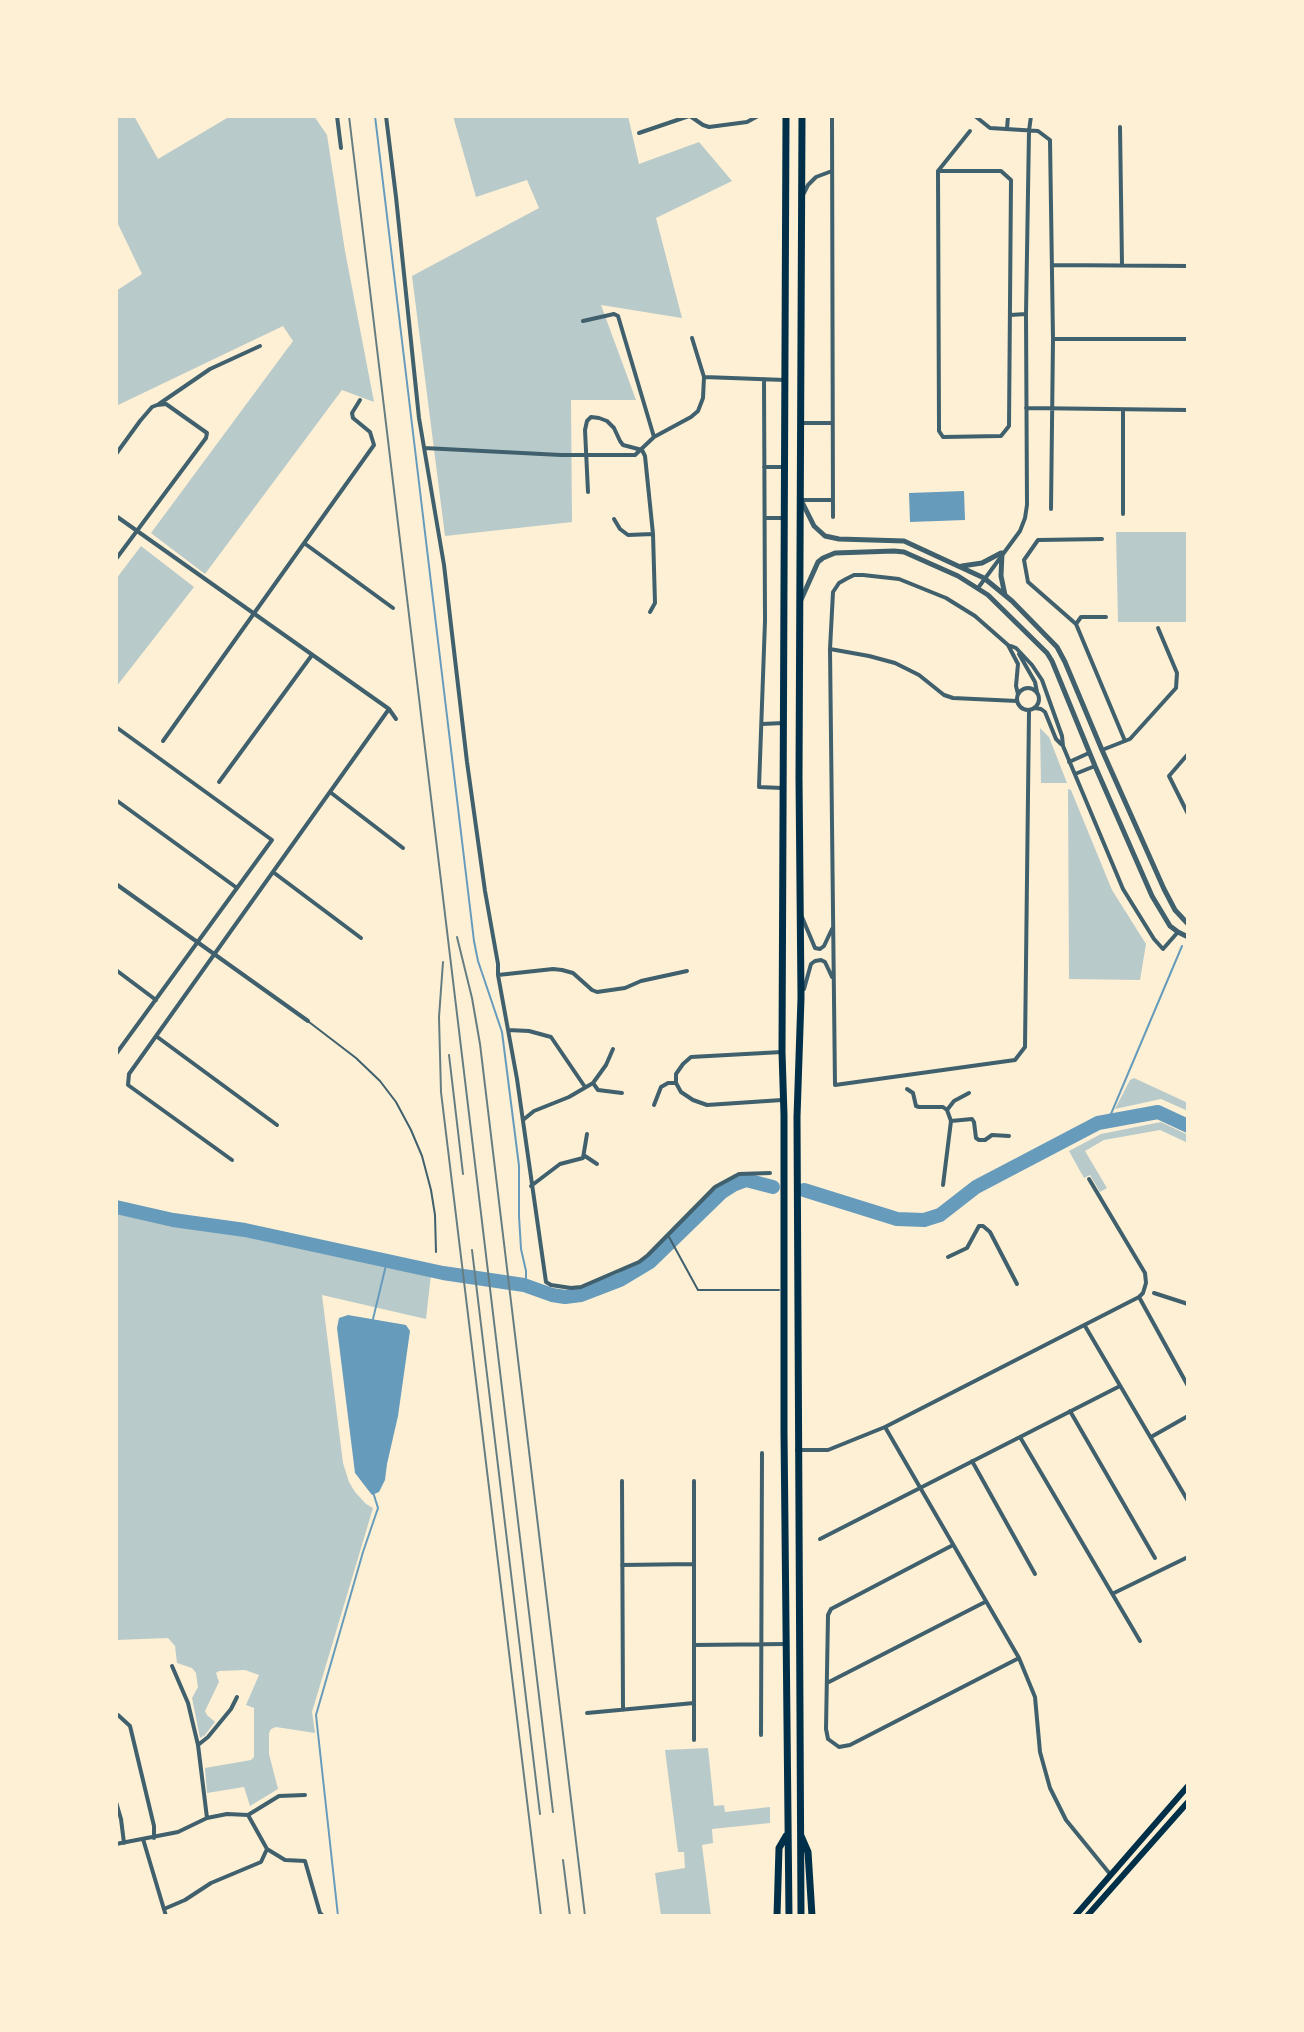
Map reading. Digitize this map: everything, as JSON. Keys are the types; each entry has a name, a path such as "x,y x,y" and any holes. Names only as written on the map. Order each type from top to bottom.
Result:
{"highway":[{"path":"786,116 782,1052 789,1916"},
{"path":"801,1916 797,1117 801,998 802,116"},
{"path":"777,1916 779,1848 788,1834"},
{"path":"800,1834 808,1852 812,1916"}],"main road":[{"path":"1075,1916 1188,1786"},
{"path":"1089,1915 1188,1802"}],"street":[{"path":"337,116 341,148"},
{"path":"386,116 424,448 438,521 467,762 546,1282 571,1288 581,1287 639,1262 715,1187 739,1174 770,1173"},
{"path":"639,133 690,116 709,127 747,122 758,116"},
{"path":"832,116 833,517"},
{"path":"975,116 990,128 1038,131 1050,140 1053,339 1051,509"},
{"path":"1007,129 1008,116"},
{"path":"978,588 1020,531 1028,492 1026,314 1031,116"},
{"path":"1120,127 1122,265"},
{"path":"938,171 1001,171 1011,180 1009,426 1001,436 943,437 939,431 938,171 970,131"},
{"path":"801,199 816,177 832,171"},
{"path":"1052,265 1188,266"},
{"path":"583,321 614,314 618,316 654,437"},
{"path":"1010,315 1026,314"},
{"path":"424,448 635,455 654,437 698,411 703,398 704,377 692,338"},
{"path":"1053,339 1188,339"},
{"path":"116,454 152,407 210,369 260,346"},
{"path":"704,377 785,380"},
{"path":"764,379 765,621 759,787 782,788"},
{"path":"163,741 374,445 370,432 353,418 352,413 360,400"},
{"path":"116,559 206,438 207,433 166,404 157,405"},
{"path":"1026,408 1188,410"},
{"path":"1123,410 1123,514"},
{"path":"588,492 585,455 587,421 591,417 607,421 623,445 642,450"},
{"path":"801,423 832,423"},
{"path":"642,450 647,468 653,534 655,603 650,612"},
{"path":"764,467 785,467"},
{"path":"833,500 801,500 809,518 825,536 904,541 961,566 984,578 1050,640 1061,654 1164,889 1175,910 1188,924"},
{"path":"116,516 389,709 396,719"},
{"path":"765,518 785,518"},
{"path":"614,519 628,535 653,534"},
{"path":"1102,539 1038,540 1024,560 1028,582 1076,624 1125,741"},
{"path":"304,543 393,608"},
{"path":"800,603 818,562 835,553 904,552 958,576 988,595 1047,653 1158,908 1170,926 1188,937"},
{"path":"961,566 982,563 1002,553"},
{"path":"1002,553 1001,576 1005,596"},
{"path":"854,575 899,579 964,608 1008,645 1018,664 1017,701 1020,707 1029,711 1025,1047 1015,1060 835,1085 830,649 833,592 839,583 854,575"},
{"path":"1076,624 1081,617 1106,617"},
{"path":"1102,750 1135,735 1176,688 1177,673 1158,628"},
{"path":"1008,645 1016,648 1037,671 1069,762 1123,889 1163,949 1178,932"},
{"path":"1016,648 1035,682 1038,694 1039,703 1029,711"},
{"path":"830,649 895,663 953,698 1017,701"},
{"path":"219,782 312,655"},
{"path":"1018,694 1027,688 1038,694 1047,693"},
{"path":"1035,708 1045,712 1056,739 1063,746"},
{"path":"232,1160 128,1085 129,1074 389,709"},
{"path":"762,724 783,723"},
{"path":"116,727 272,840 117,1050"},
{"path":"1069,762 1090,753"},
{"path":"1188,754 1169,776 1188,814"},
{"path":"1075,775 1095,766"},
{"path":"330,792 403,848"},
{"path":"116,800 237,888"},
{"path":"273,872 361,938"},
{"path":"116,884 308,1021"},
{"path":"801,915 815,948 824,946 834,923"},
{"path":"801,998 811,964 815,961 825,962 834,984"},
{"path":"116,970 156,1000"},
{"path":"498,975 562,970 573,973 597,992 625,988 641,981 687,971"},
{"path":"508,1030 551,1037 585,1087"},
{"path":"156,1036 277,1125"},
{"path":"523,1120 534,1111 593,1083 613,1049"},
{"path":"782,1052 691,1057 676,1074 676,1083 681,1092 707,1105 784,1099"},
{"path":"593,1083 598,1090 622,1093"},
{"path":"654,1105 661,1087 676,1083"},
{"path":"907,1089 913,1093 916,1106 943,1107 947,1110 951,1121 943,1185"},
{"path":"947,1110 954,1101 969,1093"},
{"path":"951,1121 972,1119 979,1140 992,1135 1009,1136"},
{"path":"531,1186 560,1164 578,1161 585,1156 587,1134"},
{"path":"585,1156 597,1164"},
{"path":"797,1450 828,1450 885,1427 1139,1297 1146,1283 1145,1273 1089,1179"},
{"path":"948,1257 967,1248 979,1226 983,1226 990,1232 1017,1284"},
{"path":"1154,1293 1188,1304"},
{"path":"1139,1297 1188,1386"},
{"path":"1085,1326 1188,1501"},
{"path":"820,1539 1120,1386"},
{"path":"1070,1411 1155,1558"},
{"path":"1151,1437 1188,1416"},
{"path":"885,1427 1019,1658 1035,1697 1040,1752 1050,1788 1066,1820 1110,1874"},
{"path":"1020,1437 1140,1641"},
{"path":"761,1735 762,1453"},
{"path":"972,1461 1035,1574"},
{"path":"622,1481 623,1710"},
{"path":"694,1481 694,1740"},
{"path":"953,1545 831,1609 828,1615 828,1739 839,1747 850,1745 1019,1658"},
{"path":"1113,1593 1188,1557"},
{"path":"622,1565 694,1564"},
{"path":"827,1683 985,1602"},
{"path":"694,1645 786,1644"},
{"path":"172,1666 188,1703 198,1745 207,1818"},
{"path":"198,1745 231,1709 237,1697"},
{"path":"587,1713 694,1703"},
{"path":"118,1715 130,1726 154,1826 154,1838"},
{"path":"116,1844 178,1832 207,1818 227,1814 248,1815 279,1796 305,1795"},
{"path":"116,1802 124,1843"},
{"path":"248,1815 267,1849 285,1860 305,1861 323,1916"},
{"path":"143,1839 166,1916"},
{"path":"164,1909 211,1883 261,1862 267,1849"}],"lane":[{"path":"308,1021 356,1058 396,1102 422,1156 435,1215 436,1252"},
{"path":"668,1235 698,1290 785,1290"}],"shaded area":[{"path":"116,116 134,116 158,159 227,116 314,116 327,135 374,402 342,390 205,574 151,533 293,341 283,326 116,406 116,291 142,274 116,220"},
{"path":"453,116 628,116 639,164 699,142 732,181 656,218 682,318 601,305 636,400 571,400 572,522 445,536 412,276 539,208 527,180 476,197"},
{"path":"1116,532 1188,532 1188,622 1118,622"},
{"path":"141,546 194,587 116,687 116,579"},
{"path":"1040,728 1049,737 1067,783 1041,783"},
{"path":"1068,789 1112,890 1146,944 1140,980 1069,979"},
{"path":"1134,1078 1188,1103 1188,1111 1161,1099 1115,1109"},
{"path":"1161,1122 1188,1135 1188,1143 1160,1130 1104,1140 1085,1151 1107,1188 1100,1192 1090,1175 1084,1178 1069,1151 1101,1134"},
{"path":"116,1210 243,1233 431,1274 426,1319 322,1295 343,1463 355,1492 373,1508 312,1712 315,1733 276,1727 271,1729 269,1754 278,1789 250,1806 244,1787 207,1793 205,1768 254,1757 254,1708 246,1705 259,1675 245,1670 216,1673 219,1682 205,1711 215,1722 200,1738 192,1698 198,1687 196,1673 192,1668 177,1663 175,1646 168,1638 116,1640"},
{"path":"708,1748 714,1806 724,1805 725,1812 770,1807 770,1823 712,1829 713,1843 702,1845 711,1916 661,1916 655,1873 685,1868 684,1852 678,1852 665,1750"}],"water":[{"path":"964,491 965,520 910,522 909,493"},
{"path":"348,1315 406,1325 410,1331 385,1480 379,1492 372,1495 355,1473 337,1328 339,1318"}],"waterway":[{"path":"375,116 474,941 502,1032 519,1166 521,1249 526,1271 524,1285"},
{"path":"1108,1121 1182,946"},
{"path":"804,1190 897,1219 924,1220 940,1215 976,1187 1098,1123 1158,1112 1188,1126"},
{"path":"116,1207 173,1220 245,1230 443,1273 524,1285 565,1297 581,1295 620,1280 650,1262 733,1185 746,1180 773,1187"},
{"path":"373,1319 387,1261"},
{"path":"338,1916 316,1715 378,1508 373,1492"}],"railway":[{"path":"349,116 553,1812"},
{"path":"457,937 480,1044 585,1916"},
{"path":"443,962 439,1017 441,1092 541,1916"},
{"path":"449,1055 463,1174"},
{"path":"472,1250 540,1814"},
{"path":"563,1860 570,1916"}]}
